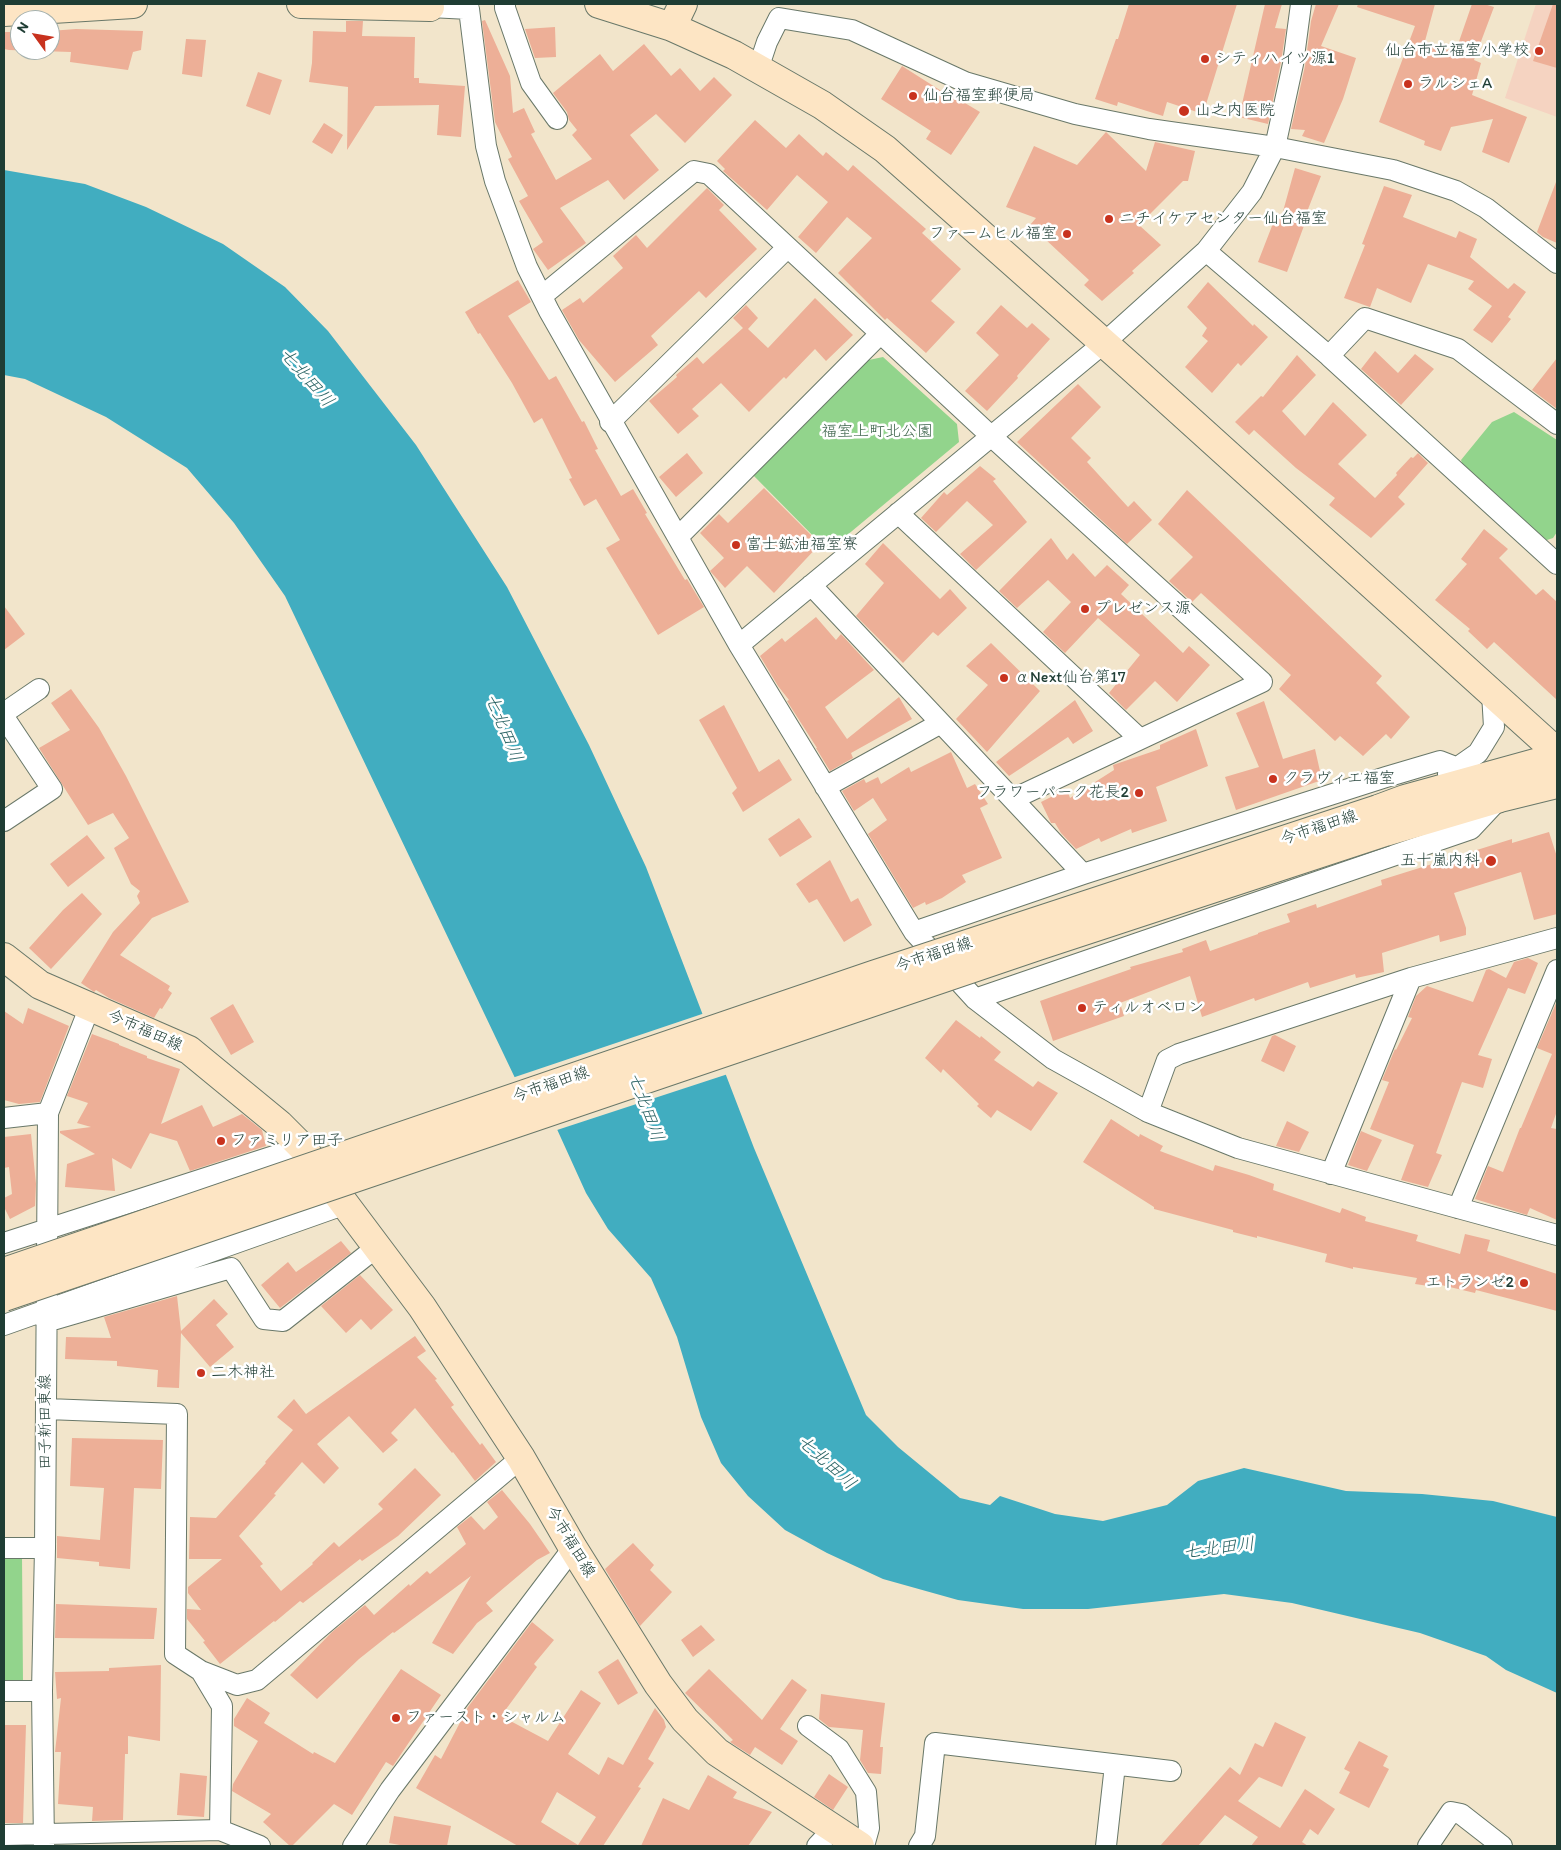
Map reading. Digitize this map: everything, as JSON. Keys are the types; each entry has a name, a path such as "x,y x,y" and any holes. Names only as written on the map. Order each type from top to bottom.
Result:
{"main road":[{"path":"4,12 133,4"},
{"path":"301,4 430,7"},
{"path":"599,4 678,16 734,55 822,105 884,149 1104,343 1557,752"},
{"name":"今市福田線","path":"4,1297 1028,949 1381,820 1405,799 1557,757"},
{"name":"今市福田線","path":"4,1272 863,978 1381,820 1500,798 1557,784"},
{"name":"今市福田線","path":"4,957 40,985 189,1050 279,1124 302,1147 422,1307 521,1458 573,1548 658,1684 685,1720 717,1752 825,1838 860,1846"}],"street":[{"path":"505,4 530,83 557,119"},
{"path":"739,645 1104,343 1206,251 1252,192 1275,147 1293,64 1300,4"},
{"path":"430,7 469,9 486,146 495,181 527,267 610,422 739,645 914,932 975,999 1053,1059 1148,1112 1238,1148 1557,1236"},
{"path":"758,68 767,42 779,18 852,30 965,82 1075,114 1149,129 1275,147 1393,170 1456,191 1486,208 1557,263"},
{"path":"542,296 694,170 709,174 992,437 1262,682 1013,799"},
{"path":"610,422 787,248"},
{"path":"1206,251 1329,356 1557,564"},
{"path":"1329,356 1365,318 1458,349 1557,424"},
{"path":"678,537 880,334"},
{"path":"898,513 1140,739"},
{"path":"811,585 1084,874"},
{"path":"4,821 52,789 4,715 39,689"},
{"path":"1405,799 1458,768 1478,753 1494,728 1492,692"},
{"path":"825,787 941,722"},
{"path":"914,932 1084,874 1440,761 1458,768"},
{"path":"975,999 1471,829 1500,798"},
{"path":"1148,1112 1167,1060 1179,1054 1411,978 1557,938"},
{"path":"1458,1208 1557,970"},
{"path":"1331,1174 1411,978"},
{"name":"田子新田東線","path":"44,1841 42,1690 45,1548 48,1113 90,1006"},
{"path":"4,1118 48,1113"},
{"path":"4,1243 302,1147"},
{"path":"46,1316 346,1204"},
{"path":"4,1325 46,1316 230,1268 264,1318 283,1320 377,1247"},
{"path":"46,1409 178,1414 176,1654 201,1671 237,1685 257,1680 521,1458"},
{"path":"4,1548 45,1548"},
{"path":"353,1846 390,1790 573,1548"},
{"path":"201,1671 222,1706 220,1830"},
{"path":"4,1691 42,1690"},
{"path":"808,1726 838,1749 866,1792 869,1828 864,1846"},
{"path":"919,1846 925,1836 935,1743 1171,1771"},
{"path":"1106,1846 1115,1765"},
{"path":"1428,1846 1450,1812 1461,1814 1502,1846"},
{"path":"4,1835 44,1841 220,1830 260,1846"}],"shaded area":[{"name":"仙台市立福室小学校","path":"1536,4 1557,4 1557,117 1505,98"}],"green space":[{"name":"福室上町北公園","path":"883,357 957,424 959,442 828,551 752,474 864,361"},
{"path":"1514,412 1557,440 1557,532 1553,538 1541,542 1466,475 1461,460 1492,422"},
{"path":"22,1555 23,1684 4,1684 4,1556"}],"water":[{"name":"七北田川","path":"4,170 85,184 146,207 223,244 285,287 328,331 416,445 507,587 589,745 646,867 754,1148 866,1415 898,1447 960,1498 990,1505 1000,1496 1055,1514 1103,1521 1167,1505 1198,1481 1244,1468 1346,1491 1422,1494 1493,1501 1557,1517 1557,1693 1506,1670 1486,1656 1420,1633 1292,1603 1224,1594 1088,1609 1023,1609 958,1600 883,1579 827,1553 785,1530 748,1496 721,1463 701,1417 677,1337 651,1278 608,1229 586,1193 536,1083 515,1078 285,596 234,523 187,468 106,417 25,379 4,375"}],"pier":[{"path":"705,1013 728,1074 554,1131 534,1085 512,1078"}],"building":[{"path":"1129,4 1237,4 1203,114 1167,102 1163,116 1118,102 1117,106 1095,99"},
{"path":"1265,4 1282,4 1275,28 1286,29 1268,124 1239,117"},
{"path":"1316,4 1339,4 1321,46 1356,58 1343,99 1324,143 1302,136 1305,130 1291,129 1305,66 1311,21"},
{"path":"1358,4 1435,4 1425,41 1455,53 1472,4 1484,4 1494,7 1474,60 1481,63 1472,95 1527,117 1509,163 1482,152 1493,119 1451,127 1441,151 1424,145 1425,141 1379,122 1415,26 1357,7"},
{"path":"1553,4 1557,4 1557,68 1533,61"},
{"path":"485,20 510,76 513,113 524,108 535,132 531,134 556,180 592,159 572,135 577,130 553,93 600,54 613,71 644,44 671,76 680,68 700,91 714,77 732,95 685,143 656,114 630,135 659,170 624,200 608,180 560,208 586,243 548,270 533,249 543,242 519,201 528,196 508,159 512,157 495,122 482,21"},
{"path":"346,21 363,21 362,36 415,37 414,78 419,78 419,83 465,86 461,137 437,135 439,105 375,106 347,150 348,87 309,82 312,63 313,31 346,32"},
{"path":"555,27 556,57 535,58 525,29"},
{"path":"60,30 143,31 141,50 133,52 128,70 70,62 71,52 60,52"},
{"path":"4,32 10,32 10,50 4,49"},
{"path":"186,39 206,40 202,77 182,74"},
{"path":"902,66 954,99 955,97 980,112 951,155 926,139 931,131 881,99"},
{"path":"258,72 282,80 270,115 246,106"},
{"path":"755,120 786,148 799,134 823,156 826,152 848,171 853,165 926,229 922,233 961,269 931,301 955,322 926,353 887,318 885,320 838,273 872,238 847,217 816,253 798,237 828,202 797,175 767,210 723,171 725,169 717,161"},
{"path":"324,123 343,135 332,154 312,142"},
{"path":"1106,132 1146,171 1155,142 1195,151 1188,181 1183,181 1139,225 1161,245 1132,271 1134,273 1102,301 1084,285 1089,280 1030,225 1036,218 1006,207 1034,146 1077,165"},
{"path":"1295,168 1321,176 1303,222 1305,223 1287,272 1258,262 1277,213 1282,215"},
{"path":"1557,182 1557,243 1537,232"},
{"path":"1384,186 1412,195 1403,217 1456,238 1459,231 1477,239 1470,257 1508,289 1514,283 1526,292 1508,317 1511,319 1492,343 1473,330 1492,306 1468,289 1474,281 1428,264 1411,303 1377,288 1370,307 1344,298 1365,245 1362,244"},
{"path":"707,188 724,205 719,210 757,249 706,298 699,291 651,336 658,345 615,382 579,340 562,310 580,298 583,303 623,268 613,256 636,235 647,248"},
{"path":"518,280 531,302 508,316 549,380 556,376 582,422 584,421 598,449 595,450 621,496 633,489 647,513 645,514 685,580 687,579 704,607 658,635 606,548 620,540 596,499 584,506 569,479 572,478 542,418 534,423 512,383 465,312"},
{"path":"1208,282 1253,326 1254,324 1268,337 1241,366 1238,363 1212,393 1185,367 1208,341 1202,336 1207,328 1187,307"},
{"path":"815,298 853,335 826,361 815,349 786,379 784,377 749,412 721,383 692,409 699,416 678,434 649,401 697,357 703,364 743,328 733,318 746,305 758,318 748,329 768,348"},
{"path":"1001,305 1027,328 1032,323 1050,339 1017,376 1018,378 987,411 965,391 999,355 976,333"},
{"path":"1375,351 1398,373 1415,354 1434,369 1401,405 1361,369"},
{"path":"1297,355 1316,375 1282,411 1305,436 1333,402 1367,435 1338,464 1375,498 1411,457 1413,458 1418,453 1428,463 1398,497 1405,504 1371,538 1329,505 1335,498 1296,468 1254,430 1249,435 1235,422 1261,396 1263,397"},
{"path":"1557,358 1557,409 1532,390"},
{"path":"1078,384 1101,407 1071,438 1091,458 1087,462 1128,507 1134,501 1152,520 1127,544 1017,442"},
{"path":"687,453 703,473 676,497 659,477"},
{"path":"980,466 996,479 993,481 1027,522 976,570 960,554 993,525 967,501 936,532 921,518 944,492 947,495"},
{"path":"764,488 820,544 774,593 747,566 725,588 710,571 724,558 700,533 719,514 728,523"},
{"path":"1187,490 1382,676 1376,683 1410,717 1391,739 1386,734 1363,756 1340,736 1335,741 1279,689 1291,675 1201,593 1192,602 1169,581 1193,557 1158,524"},
{"path":"1484,529 1508,549 1499,558 1536,595 1543,589 1557,602 1557,700 1494,642 1487,649 1468,631 1470,629 1435,600 1467,564 1461,559"},
{"path":"1051,538 1067,560 1073,553 1095,577 1107,565 1129,585 1121,594 1183,653 1189,646 1210,665 1177,702 1155,681 1126,710 1109,693 1140,655 1098,618 1065,653 1043,632 1071,602 1048,580 1017,608 999,591"},
{"path":"883,543 940,599 950,589 967,608 938,636 933,632 903,663 856,616 884,583 865,564"},
{"path":"4,606 25,634 4,650"},
{"path":"816,617 836,640 841,634 874,670 825,707 847,739 899,697 912,719 851,753 853,758 830,771 787,701 789,700 760,656 782,638 785,642"},
{"name":"αNext仙台第17","path":"991,643 1040,691 987,752 956,719 988,685 966,666"},
{"path":"71,689 99,728 126,776 189,902 152,918 120,955 170,986 168,990 172,993 154,1018 109,998 96,990 94,992 81,983 113,932 140,903 137,896 140,891 131,884 114,848 129,838 113,813 88,825 39,748 70,730 51,703"},
{"path":"1075,700 1093,731 1073,744 1068,737 1009,776 996,762"},
{"name":"クラヴィエ福室","path":"1264,701 1283,759 1315,749 1322,780 1236,810 1225,777 1259,767 1236,713"},
{"path":"724,705 759,772 779,759 792,780 743,812 732,793 737,788 699,720"},
{"path":"1196,729 1208,766 1156,787 1167,821 1132,833 1131,829 1101,842 1099,838 1076,849 1061,833 1055,823 1051,823 1041,802 1067,789 1070,798 1114,770 1113,765 1160,749 1160,745"},
{"path":"951,752 967,788 975,784 988,804 980,808 1002,858 962,875 966,882 942,898 926,905 925,902 913,908 868,834 887,820 873,798 854,811 842,791 864,779 866,783 878,777 881,784 909,767 911,772"},
{"path":"799,818 812,837 780,857 768,839"},
{"path":"1549,832 1557,857 1557,914 1534,920 1521,872 1454,893 1466,928 1466,935 1440,942 1439,935 1382,953 1384,972 1356,978 1355,974 1310,988 1308,982 1255,1001 1254,998 1202,1017 1190,976 1120,1003 1124,1016 1053,1041 1040,1001 1131,969 1130,967 1183,952 1182,949 1206,940 1210,951 1258,934 1290,922 1287,914 1316,904 1317,908 1382,885 1381,880 1512,839 1512,843"},
{"path":"87,835 105,858 68,887 50,864"},
{"path":"830,860 851,902 858,898 872,925 844,942 817,899 809,903 796,884"},
{"path":"82,893 102,914 51,969 29,948 63,910"},
{"path":"1528,958 1538,963 1525,994 1508,988 1478,1055 1492,1059 1483,1088 1462,1082 1436,1153 1442,1155 1428,1187 1401,1180 1414,1145 1370,1129 1389,1082 1382,1080 1395,1049 1412,1018 1408,1017 1416,996 1427,986 1473,1002 1486,970 1489,969 1506,978 1514,962"},
{"path":"1557,1001 1557,1111 1551,1128 1557,1129 1557,1220 1530,1208 1527,1215 1475,1199 1488,1166 1503,1172 1552,1054 1537,1048"},
{"path":"233,1004 254,1042 231,1055 210,1018"},
{"path":"28,1008 69,1026 40,1102 19,1104 4,1100 4,1011 23,1024"},
{"path":"956,1020 1001,1052 994,1060 1033,1087 1038,1081 1058,1093 1031,1131 997,1110 991,1118 977,1106 979,1104 943,1069 941,1073 925,1058"},
{"path":"92,1034 147,1056 147,1058 180,1069 161,1124 202,1105 213,1127 242,1114 262,1130 266,1146 190,1171 177,1141 150,1133 131,1169 112,1158 115,1191 65,1187 67,1164 95,1154 60,1133 60,1131 91,1127 77,1123 88,1103 67,1096"},
{"path":"1275,1035 1296,1046 1284,1072 1261,1061 1272,1036"},
{"path":"1111,1119 1139,1137 1140,1134 1163,1146 1160,1151 1213,1171 1215,1165 1249,1175 1274,1184 1273,1190 1340,1213 1342,1208 1366,1217 1365,1221 1418,1235 1416,1241 1460,1254 1465,1234 1490,1240 1487,1251 1557,1274 1557,1311 1476,1290 1475,1293 1437,1284 1436,1287 1415,1284 1417,1278 1353,1267 1353,1269 1325,1262 1327,1254 1257,1236 1257,1238 1233,1232 1233,1230 1154,1209 1154,1207 1083,1162"},
{"path":"1287,1121 1309,1132 1299,1152 1276,1146"},
{"path":"1361,1131 1382,1140 1367,1171 1348,1165"},
{"path":"31,1134 36,1184 35,1206 10,1219 4,1207 4,1198 12,1194 9,1167 4,1168 4,1137"},
{"path":"341,1241 351,1253 280,1308 261,1285 288,1262 296,1272"},
{"path":"360,1275 393,1310 371,1330 361,1319 346,1333 321,1306"},
{"path":"177,1296 181,1331 214,1299 228,1314 216,1325 234,1347 210,1367 181,1333 179,1388 157,1387 158,1370 117,1366 117,1361 65,1359 66,1337 111,1338 104,1317"},
{"path":"415,1336 426,1351 417,1357 437,1379 435,1380 454,1405 451,1407 480,1445 482,1443 496,1462 475,1481 415,1408 391,1433 398,1440 383,1453 349,1416 317,1444 339,1468 324,1484 302,1462 274,1494 276,1495 239,1536 263,1564 260,1566 281,1591 313,1564 334,1542 339,1547 383,1509 378,1504 415,1468 441,1495 398,1536 362,1561 360,1559 303,1603 300,1601 220,1664 203,1642 205,1641 187,1619 187,1609 201,1610 188,1593 188,1587 222,1559 189,1559 190,1517 216,1518 266,1463 293,1430 277,1417 294,1399 306,1414"},
{"path":"72,1438 163,1440 161,1489 134,1488 130,1569 99,1566 99,1562 57,1558 57,1536 100,1540 104,1488 70,1486"},
{"path":"502,1490 530,1524 550,1553 537,1560 486,1603 493,1611 477,1623 453,1654 432,1643 471,1576 359,1659 317,1699 290,1675 332,1632 365,1605 374,1615 409,1584 410,1586 427,1571 430,1574 466,1544 457,1527 471,1516 484,1530 498,1517 487,1502"},
{"path":"633,1543 654,1565 650,1570 672,1592 640,1626 605,1569"},
{"path":"56,1604 157,1608 154,1639 55,1638"},
{"path":"532,1622 554,1640 534,1664 537,1667 501,1716 548,1741 581,1690 601,1703 568,1754 599,1775 608,1757 623,1765 655,1708 664,1720 666,1727 648,1759 654,1763 638,1787 641,1788 603,1846 518,1846 416,1788 435,1755 441,1759 468,1707","holes":["557,1792 596,1817 578,1845 541,1822"]},
{"path":"701,1625 715,1640 693,1657 681,1640"},
{"path":"618,1659 638,1693 618,1705 598,1672"},
{"path":"161,1665 160,1741 128,1736 128,1754 125,1754 123,1820 92,1821 93,1807 58,1804 61,1752 55,1752 61,1698 57,1699 55,1672 109,1671 109,1668"},
{"path":"401,1669 441,1695 393,1766 386,1762 352,1815 334,1804 290,1846 263,1822 271,1814 232,1791 233,1784 258,1741 234,1726 234,1719 247,1698 270,1713 264,1723 313,1754 314,1752 335,1763"},
{"path":"709,1669 762,1720 792,1679 807,1690 780,1729 798,1741 782,1765 755,1747 750,1755 730,1742 733,1740 685,1693"},
{"path":"821,1694 885,1703 880,1747 883,1747 881,1774 868,1773 860,1760 863,1730 829,1727 819,1719"},
{"path":"1275,1722 1306,1737 1282,1787 1259,1777 1238,1801 1280,1828 1305,1789 1335,1809 1318,1835 1310,1829 1302,1842 1308,1846 1251,1846 1258,1837 1225,1815 1198,1846 1160,1846 1230,1767 1240,1775 1255,1743 1263,1747"},
{"path":"4,1725 26,1725 23,1823 4,1823"},
{"path":"1359,1741 1388,1756 1383,1766 1389,1769 1369,1808 1339,1793 1350,1772 1344,1769"},
{"path":"180,1773 207,1776 204,1817 177,1815"},
{"path":"829,1774 848,1787 833,1810 814,1797"},
{"path":"708,1775 737,1792 733,1798 772,1812 748,1846 641,1846 663,1798 689,1810"},
{"path":"394,1816 451,1826 447,1846 405,1846 389,1843"}],"place":[{"name":"仙台市立福室小学校","path":"1539,51"},
{"name":"シティハイツ源1","path":"1205,59"},
{"name":"ラルシェA","path":"1408,84"},
{"name":"仙台福室郵便局","path":"913,96"},
{"name":"山之内医院","path":"1184,111"},
{"name":"ニチイケアセンター仙台福室","path":"1109,219"},
{"name":"ファームヒル福室","path":"1067,234"},
{"name":"富士鉱油福室寮","path":"736,545"},
{"name":"プレゼンス源","path":"1085,609"},
{"name":"αNext仙台第17","path":"1004,678"},
{"name":"クラヴィエ福室","path":"1273,779"},
{"name":"フラワーパーク花長2","path":"1139,793"},
{"name":"五十嵐内科","path":"1491,861"},
{"name":"ティルオベロン","path":"1082,1008"},
{"name":"ファミリア田子","path":"221,1141"},
{"name":"エトランゼ2","path":"1524,1283"},
{"name":"二木神社","path":"201,1373"},
{"name":"ファースト・シャルム","path":"396,1718"}]}
